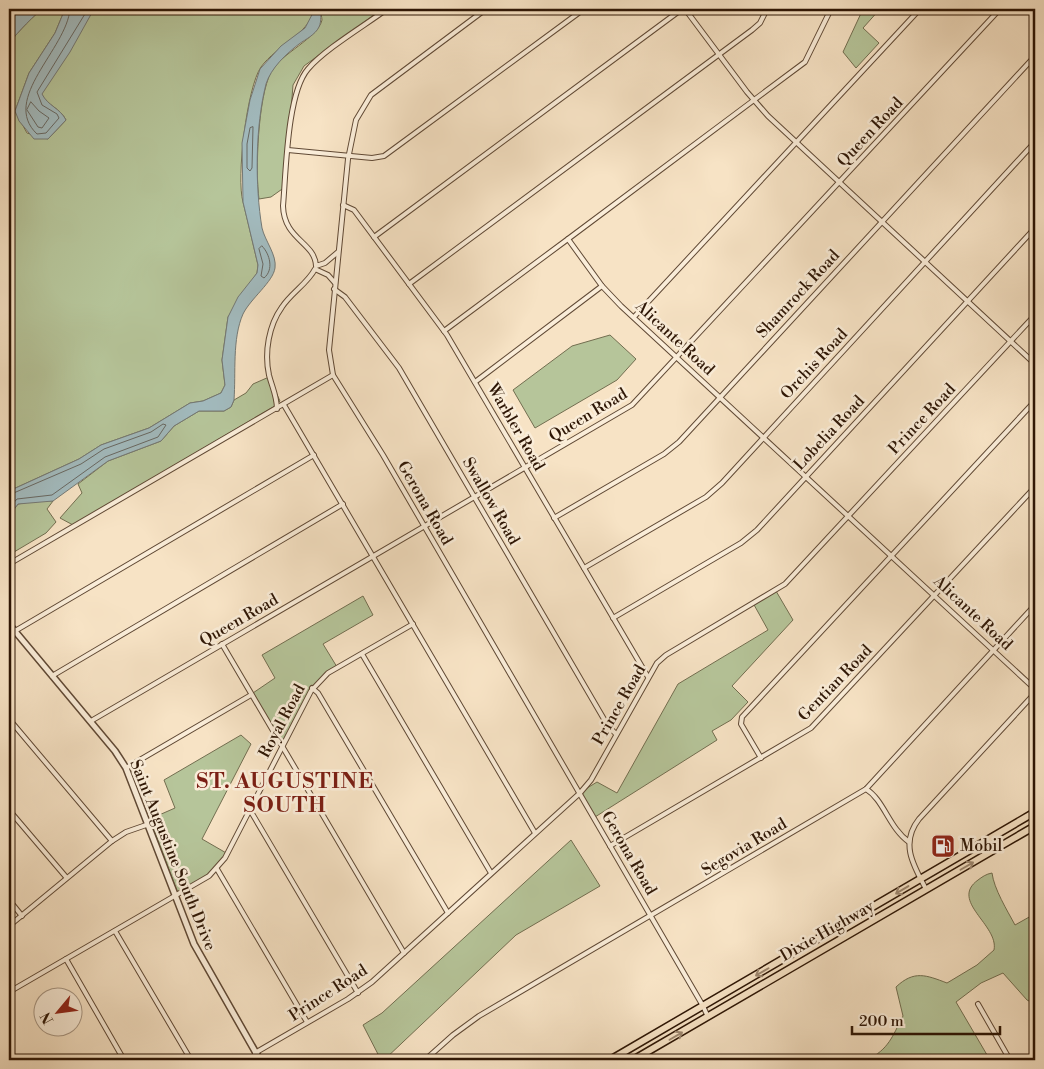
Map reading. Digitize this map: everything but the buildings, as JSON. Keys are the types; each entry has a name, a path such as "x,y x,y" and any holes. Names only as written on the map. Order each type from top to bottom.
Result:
{"main road":[{"path":"610,1060 1035,812"},
{"name":"Dixie Highway","path":"634,1060 1035,826"},
{"path":"810,945 814,955"}],"street":[{"path":"338,252 325,263 316,266 312,254 293,235 286,224 283,206 294,97 302,77 313,63 386,9"},
{"name":"Gerona Road","path":"486,9 371,95 356,120 348,157 334,289 329,350 333,375 424,526 580,793 708,1017"},
{"path":"288,150 372,158 389,153 584,9"},
{"path":"374,237 683,9 754,101 796,143 1035,364"},
{"path":"409,284 757,26 767,9"},
{"path":"444,332 805,62 831,9"},
{"path":"634,317 920,9"},
{"name":"Queen Road","path":"91,721 632,405 1000,9"},
{"name":"Shamrock Road","path":"554,518 671,449 1035,56"},
{"name":"Orchis Road","path":"584,568 706,497 722,483 1035,142"},
{"name":"Warbler Road","path":"343,205 354,210 444,332 648,677"},
{"name":"Lobelia Road","path":"613,618 750,537 1035,228"},
{"name":"Alicante Road","path":"568,239 602,286 634,317 1035,689"},
{"path":"277,409 276,394 268,364 271,329 283,305 315,269 328,275 335,283"},
{"path":"475,382 602,286"},
{"name":"Swallow Road","path":"334,289 345,297 399,368 608,726 616,734"},
{"name":"Prince Road","path":"255,1053 358,993 404,954 580,793 590,780 657,663 666,655 786,584 1035,314"},
{"path":"9,564 333,375"},
{"path":"761,758 741,724 742,718 1035,401"},
{"path":"284,404 535,833"},
{"path":"15,631 314,455"},
{"name":"Gentian Road","path":"610,846 805,732 817,722 1035,487"},
{"path":"52,676 343,504"},
{"name":"Segovia Road","path":"425,1060 453,1035 480,1016 866,789 1035,605"},
{"name":"Saint Augustine South Drive","path":"9,624 91,721 126,768 205,966 260,1060"},
{"name":"Royal Road","path":"9,992 205,879 217,869 225,858 312,688 322,677 413,624"},
{"path":"222,644 404,954"},
{"path":"362,654 491,873"},
{"path":"312,688 318,693 448,913"},
{"path":"926,890 911,859 908,842 912,830 919,819 1035,694"},
{"path":"126,768 251,695"},
{"path":"9,719 112,841"},
{"path":"866,789 872,794 896,832 908,842"},
{"path":"9,810 66,877"},
{"path":"250,810 358,993"},
{"path":"9,926 66,877 112,841 126,832 149,824"},
{"path":"217,869 307,1022"},
{"path":"9,900 22,916"},
{"path":"115,931 191,1060"},
{"path":"66,959 124,1060"},
{"path":"978,1004 1010,1060"}],"green space":[{"path":"43,9 65,9 55,33 29,73 15,111 27,133 48,139 66,120 41,94 94,9 315,9 311,18 299,33 275,52 261,67 251,93 244,133 241,190 258,265 257,273 228,317 222,360 225,385 221,393 203,401 190,403 149,428 101,445 79,459 9,491 9,55 11,42 14,37"},
{"path":"321,9 382,9 304,66 293,85 285,187 271,197 259,199 257,171 260,116 267,83 276,65 319,27 322,20"},
{"path":"863,9 880,9 863,28 879,43 856,68 843,52"},
{"path":"610,335 636,359 617,380 535,428 513,390 572,346"},
{"path":"269,377 280,401 275,406 73,525 60,518 82,493 78,484 108,461 161,441 174,426 199,411 224,411 231,407 234,400 246,393 253,384"},
{"path":"41,500 53,501 47,509 56,522 46,533 9,555 9,516 18,504"},
{"path":"776,591 793,620 732,686 748,702 731,720 712,731 717,740 595,817 579,793 597,782 617,793 678,684 768,630 753,603"},
{"path":"363,596 373,615 323,644 337,667 320,678 282,747 250,695 275,678 262,655"},
{"path":"241,735 251,744 202,839 228,854 217,870 178,894 150,819 175,808 164,780"},
{"path":"571,840 600,886 516,935 384,1060 381,1060 363,1025 382,1013"},
{"path":"992,873 998,893 1015,925 1031,916 1035,911 1035,1004 1027,1000 1003,973 981,983 956,1002 990,1060 867,1060 885,1047 903,1016 896,987 915,976 926,976 947,983 977,965 994,950 994,941 990,931 977,914 969,896 971,888 978,880"}],"water":[{"path":"9,9 43,9 14,37 11,42 9,55"},
{"path":"65,9 94,9 70,52 42,94 66,120 48,139 34,139 19,121 15,111 29,73 55,33"},
{"path":"315,9 321,9 317,30 294,48 271,72 262,101 257,156 258,194 262,228 273,253 275,268 270,279 243,314 237,334 234,400 231,407 224,411 199,411 174,426 161,441 108,461 53,501 18,504 9,516 9,491 79,459 101,445 149,428 190,403 203,401 221,393 225,385 222,360 228,317 238,297 257,273 258,265 243,202 242,143 250,100 260,69 281,46 305,28"}],"place":[{"name":"Mobil","path":"943,846"}],"district":[{"name":"ST. AUGUSTINE SOUTH","path":"285,794"}]}
